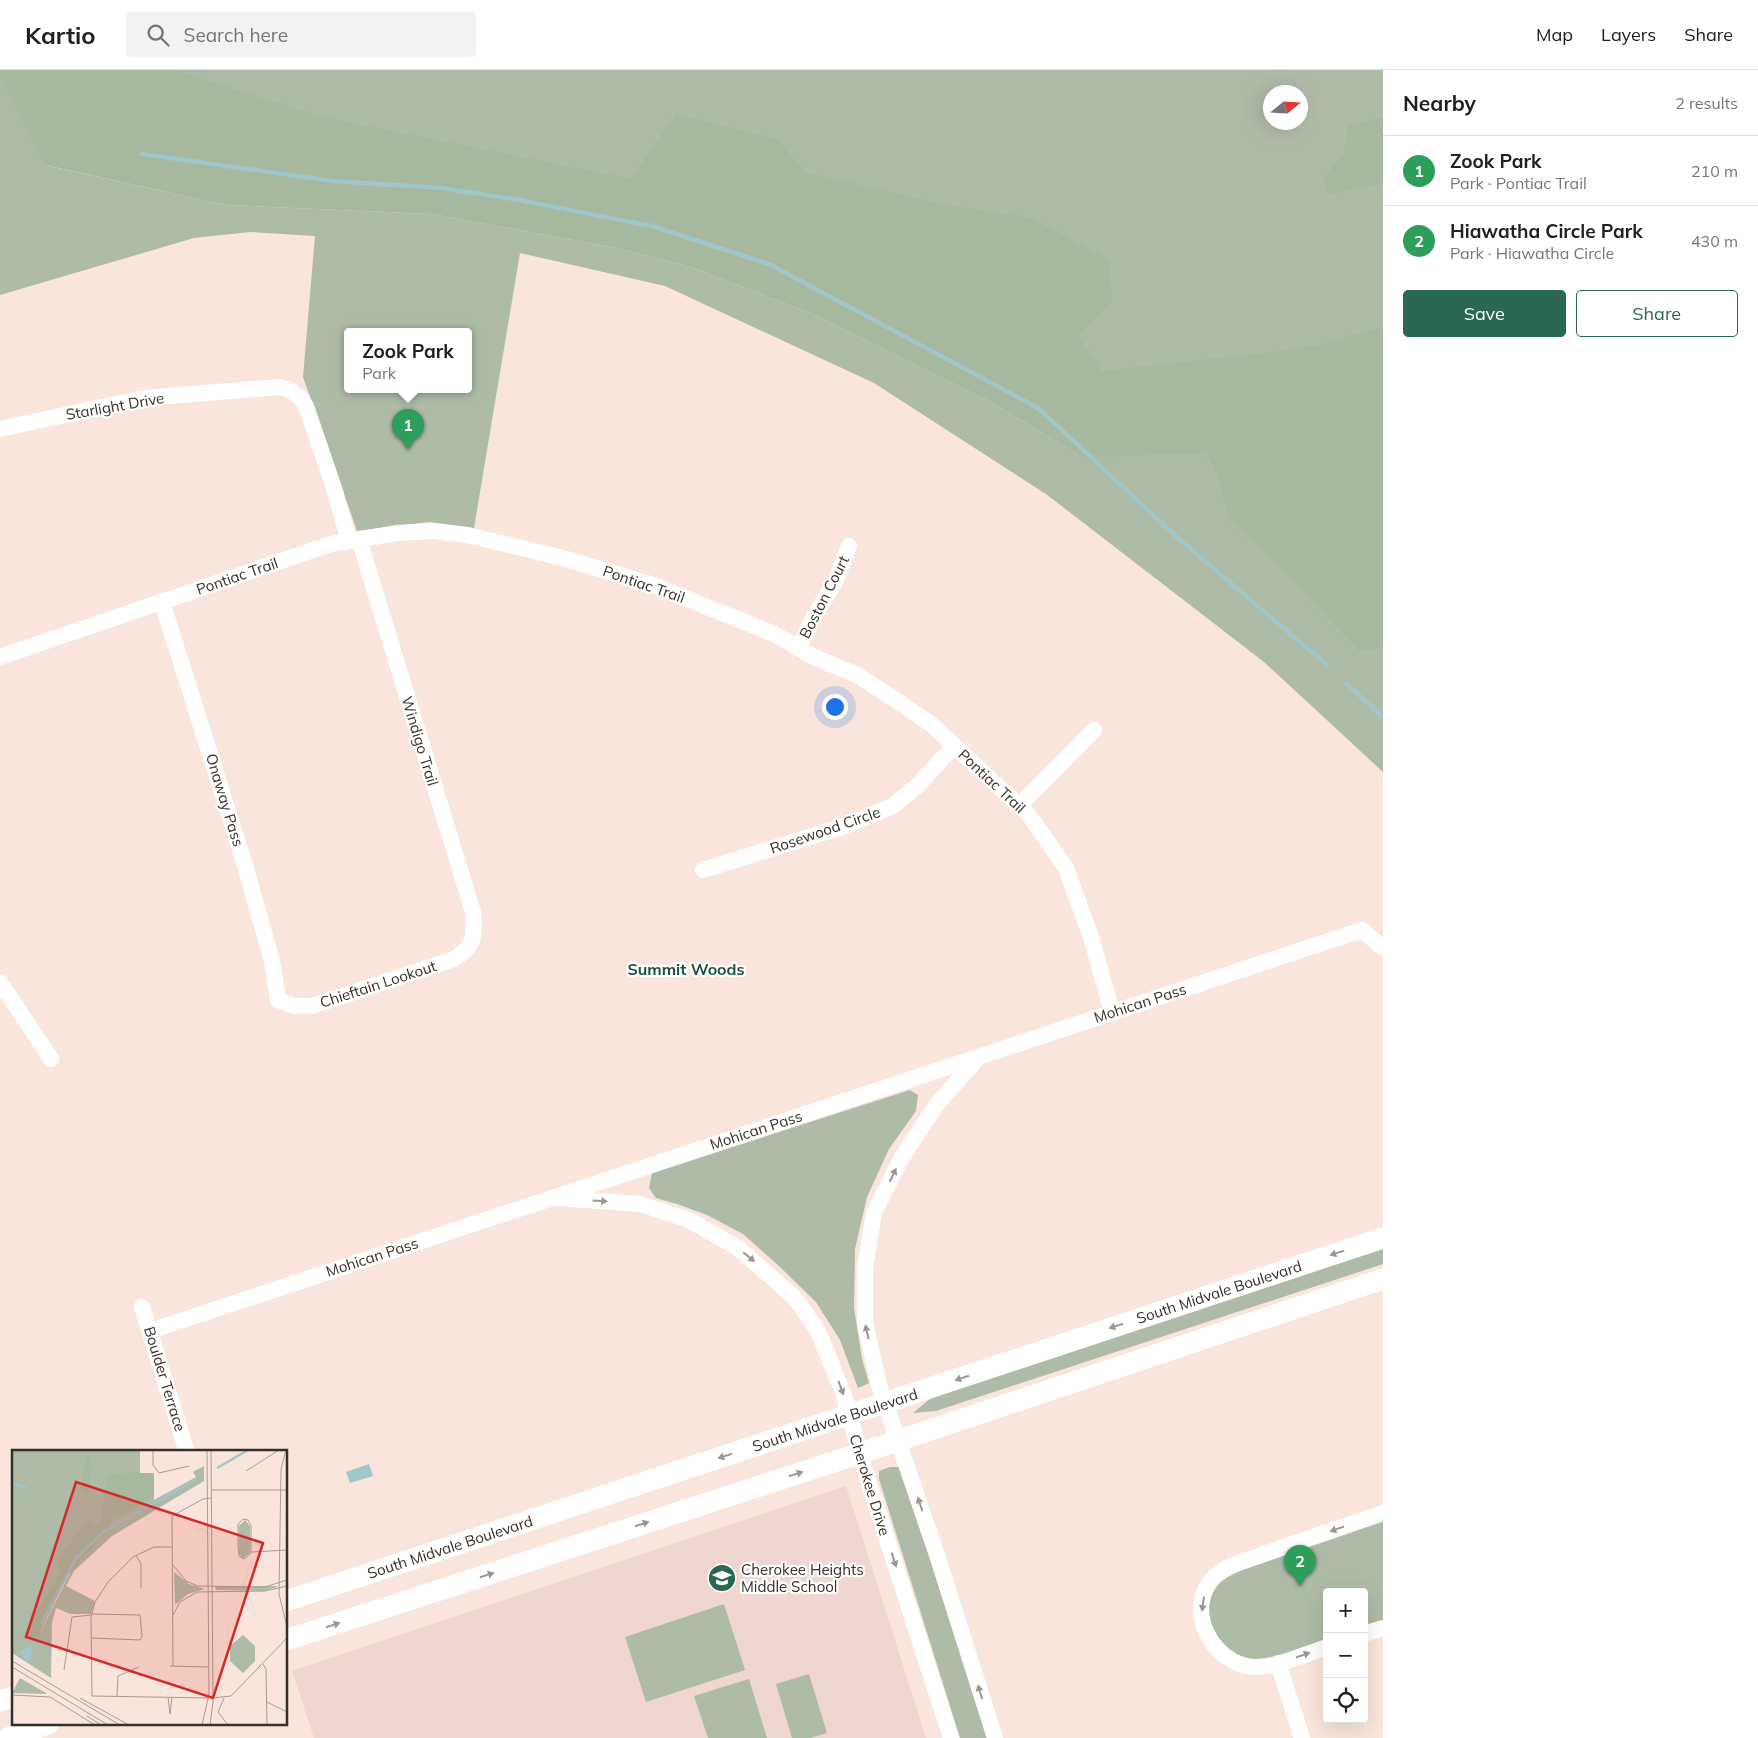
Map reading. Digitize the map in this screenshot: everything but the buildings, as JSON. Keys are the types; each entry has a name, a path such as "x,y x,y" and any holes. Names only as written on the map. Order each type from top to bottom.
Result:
{"main road":[{"name":"South Midvale Boulevard","path":"288,1600 1383,1238"},
{"path":"288,1639 860,1453 1383,1279"},
{"path":"8,1738 42,1726"},
{"path":"0,1734 1,1738"}],"street":[{"name":"Starlight Drive","path":"0,429 144,398 279,387 290,390"},
{"name":"Windigo Trail","path":"290,390 300,396 306,406 354,540 473,912 474,932 472,942"},
{"name":"Pontiac Trail","path":"0,657 331,544 398,533 433,531 467,535 514,545 653,585 774,634 798,648 857,675 932,725 1029,815 1066,868 1092,940 1112,1012"},
{"name":"Boston Court","path":"798,648 836,580 849,546"},
{"name":"Onaway Pass","path":"162,602 248,873 272,961 278,1000"},
{"path":"1019,806 1094,730"},
{"name":"Rosewood Circle","path":"703,870 842,828 893,806 917,786 954,746"},
{"name":"Mohican Pass","path":"150,1331 1362,930 1383,948"},
{"name":"Chieftain Lookout","path":"278,1000 294,1006 312,1006 454,959 466,952 472,942"},
{"path":"0,982 51,1059"},
{"path":"979,1056 937,1104 902,1157 874,1214 865,1268 865,1323 879,1385 899,1440 995,1738"},
{"name":"Cherokee Drive","path":"552,1198 640,1204 689,1220 738,1248 795,1298 818,1331 841,1387 860,1453 951,1738"},
{"name":"Boulder Terrace","path":"142,1307 186,1450"},
{"path":"1323,1648 1268,1667 1246,1666 1227,1659 1216,1650 1210,1641 1204,1625 1201,1612 1203,1597 1207,1587 1216,1576 1240,1563 1383,1513"},
{"path":"1367,1633 1383,1628"},
{"path":"1278,1663 1302,1738"}],"shaded area":[{"name":"Cherokee Heights Middle School","path":"846,1486 926,1738 314,1738 292,1671"}],"green space":[{"path":"0,70 1383,70 1383,772 1264,662 1046,494 874,383 665,286 520,253 474,528 429,522 357,531 303,377 315,236 250,232 194,238 0,295","holes":["44,165 684,214 1083,457 987,400 815,315 691,267 616,248 432,214 225,205"]},
{"path":"0,70 174,70 326,118 631,179 676,114 776,139 806,172 930,202 1030,218 1109,259 1112,300 1078,336 1101,371 1265,353 1319,345 1383,327 1383,648 1359,651 1293,580 1228,517 1218,476 1206,453 1083,457 987,400 815,315 691,267 616,248 432,214 225,205 45,165 0,76"},
{"path":"1383,117 1383,184 1329,194 1324,177 1344,154 1348,126"},
{"path":"910,1090 918,1095 916,1111 889,1149 867,1197 855,1249 854,1308 862,1359 869,1383 858,1388 840,1340 816,1302 779,1266 743,1234 707,1215 656,1198 649,1188 652,1173"},
{"path":"1383,1247 1383,1264 936,1411 913,1413 931,1398"},
{"path":"890,1467 900,1467 988,1738 960,1738 879,1479 879,1471"},
{"path":"1383,1521 1383,1620 1368,1625 1368,1588 1323,1588 1323,1640 1272,1658 1263,1659 1241,1656 1230,1649 1220,1640 1209,1616 1209,1603 1213,1591 1222,1581 1246,1568"},
{"path":"724,1604 745,1670 646,1702 625,1637"},
{"path":"809,1674 827,1733 810,1738 792,1738 776,1684"},
{"path":"749,1679 767,1738 708,1738 694,1696"}],"water":[{"path":"369,1464 373,1476 350,1483 346,1472"}],"waterway":[{"path":"142,154 333,181 441,188 513,199 652,226 771,265 1038,408 1179,539 1327,665"},
{"path":"1347,684 1383,717"}],"place":[{"name":"Zook Park","path":"408,450"},
{"name":"Cherokee Heights Middle School","path":"722,1578"},
{"name":"Hiawatha Circle Park","path":"1300,1586"}],"district":[{"name":"Summit Woods","path":"686,969"}]}
